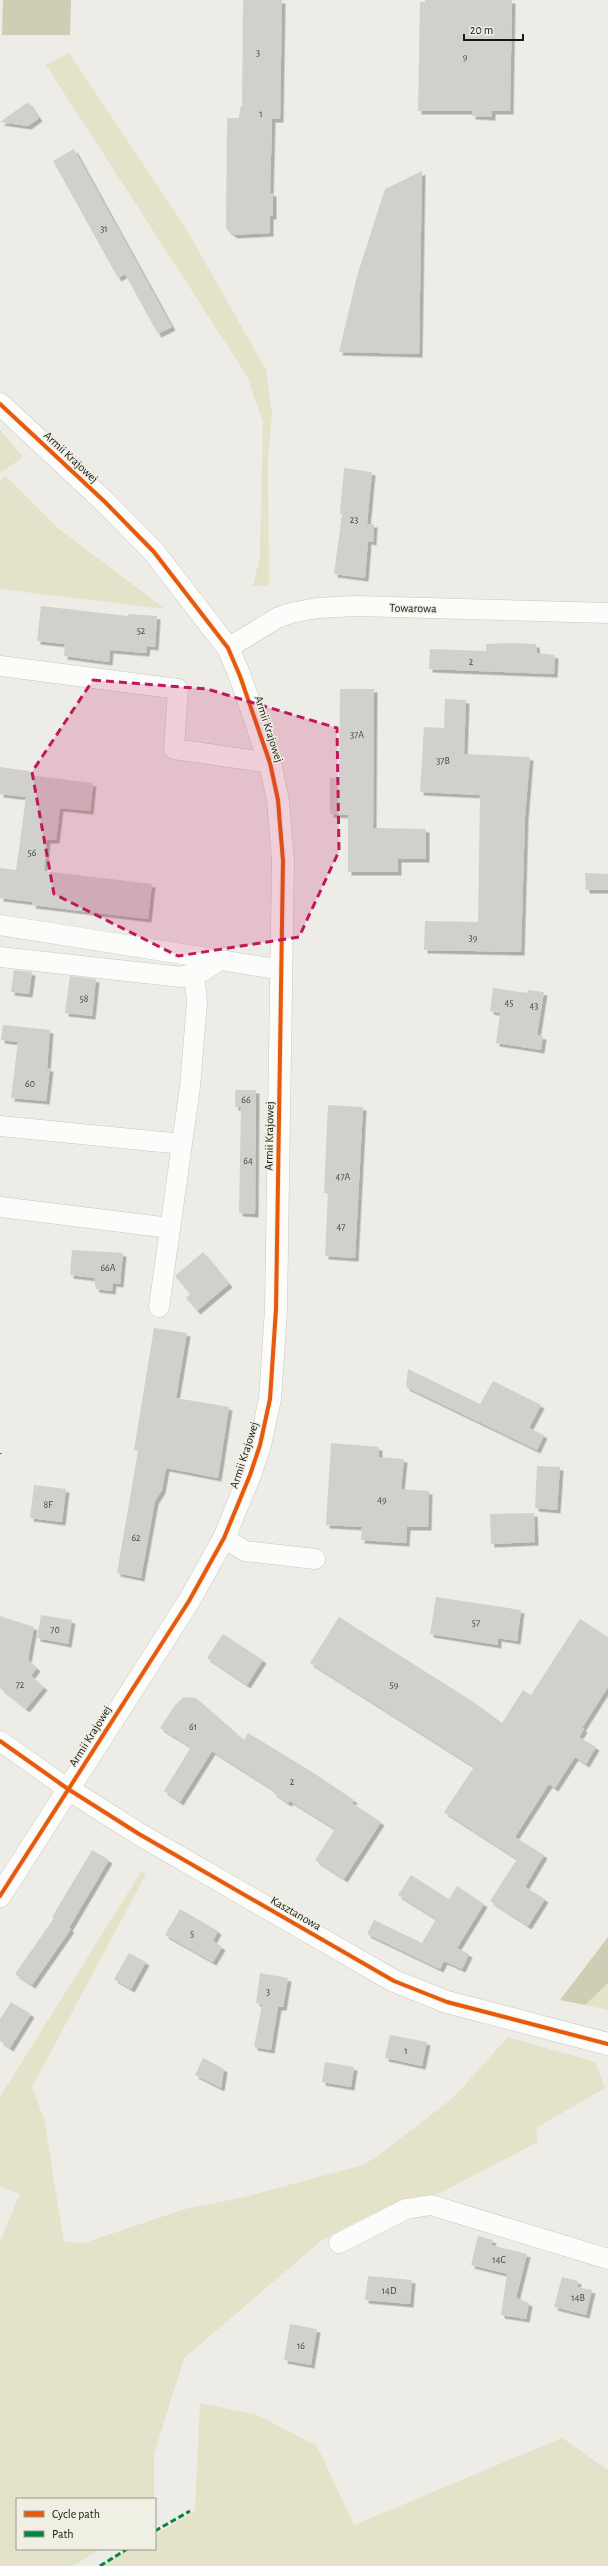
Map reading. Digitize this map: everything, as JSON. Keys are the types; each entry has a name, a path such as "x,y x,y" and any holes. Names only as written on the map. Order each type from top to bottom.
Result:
{"street":[{"name":"Armii Krajowej","path":"0,404 105,502 154,552 228,648 240,676 270,763 278,800 283,861 276,1303 270,1399 250,1475 224,1538 189,1601 0,1896"},
{"name":"Towarowa","path":"228,648 283,615 317,608 356,606 608,613"},
{"path":"0,666 178,690 174,749 270,763"},
{"path":"0,925 282,970"},
{"path":"0,957 181,977 203,971 220,960"},
{"path":"159,1307 182,1144 195,1031 197,1002 194,974"},
{"path":"0,1126 182,1144"},
{"path":"0,1208 170,1228"},
{"path":"224,1538 245,1551 315,1559"},
{"name":"Kasztanowa","path":"0,1741 68,1789 139,1834 394,1981 447,2002 608,2044"},
{"path":"339,2244 406,2209 431,2205 608,2259"}],"highlighted area":[{"path":"93,680 207,689 337,728 339,851 299,937 178,956 54,894 32,772"}],"shaded area":[{"path":"3,0 71,0 70,35 2,35"},
{"path":"69,53 185,227 266,370 272,414 268,460 269,586 253,586 260,556 263,422 247,376 46,65"},
{"path":"0,430 23,457 0,473"},
{"path":"5,475 59,529 165,609 0,589 0,482"},
{"path":"141,1872 146,1874 32,2087 44,2119 64,2242 84,2243 185,2209 245,2197 356,2167 374,2159 454,2097 508,2037 595,2062 605,2088 536,2128 538,2142 430,2198 405,2199 348,2226 321,2241 184,2358 154,2454 154,2498 16,2498 16,2550 99,2550 72,2566 0,2566 0,2242 20,2194 0,2186 0,2097"},
{"path":"608,1937 608,1983 585,2005 560,2000"},
{"path":"608,1983 608,2010 585,2005"},
{"path":"200,2403 257,2415 317,2446 354,2525 562,2438 608,2470 608,2566 100,2566 128,2550 156,2550 156,2534 195,2511"}],"building":[{"path":"243,0 282,0 280,119 272,119 270,193 273,193 273,216 270,216 270,233 234,235 227,230 226,226 227,118 239,118 240,107 242,107"},
{"path":"425,0 512,0 510,111 492,111 492,117 472,116 472,111 418,111 420,2 425,2"},
{"path":"28,102 39,118 28,126 0,122"},
{"path":"74,149 172,327 158,334 125,274 118,278 53,161"},
{"path":"422,171 419,354 339,352 357,276 385,189"},
{"path":"344,468 372,472 367,524 374,524 373,542 368,541 365,578 334,574 342,514 340,513"},
{"path":"41,606 128,616 128,614 157,616 155,647 147,646 146,653 110,650 109,662 64,656 65,644 37,641"},
{"path":"486,644 536,644 537,653 555,655 554,674 429,669 430,649 486,651"},
{"path":"340,689 374,689 373,828 426,829 426,859 398,859 398,872 348,872 348,815 330,814 330,778 339,778"},
{"path":"445,699 466,700 464,754 530,757 525,817 521,952 424,950 425,921 478,922 480,795 420,792 424,727 444,728"},
{"path":"0,767 29,771 29,775 93,783 90,811 60,808 56,840 47,840 44,871 152,884 148,919 32,905 33,902 0,898 0,868 16,870 26,797 0,794"},
{"path":"585,873 608,874 608,890 586,890"},
{"path":"14,970 32,972 29,994 11,992"},
{"path":"70,976 96,979 92,1016 65,1013"},
{"path":"493,988 527,993 528,990 544,992 537,1035 543,1036 541,1050 496,1043 500,1013 490,1011"},
{"path":"3,1025 50,1030 47,1068 50,1068 46,1101 11,1098 18,1042 1,1040"},
{"path":"235,1090 256,1090 255,1214 239,1213 241,1107 235,1107"},
{"path":"328,1105 363,1107 355,1258 325,1256 328,1193 324,1193"},
{"path":"72,1250 123,1253 120,1284 113,1283 112,1291 96,1289 94,1278 70,1275"},
{"path":"203,1252 229,1284 197,1311 186,1298 190,1294 175,1276"},
{"path":"154,1328 187,1333 176,1398 229,1407 218,1478 166,1468 162,1490 155,1501 141,1578 117,1573 138,1451 134,1450"},
{"path":"408,1369 480,1404 493,1381 541,1405 529,1428 544,1435 537,1450 406,1387"},
{"path":"331,1443 379,1447 379,1457 404,1459 401,1489 429,1491 428,1527 407,1527 406,1543 361,1540 362,1527 326,1525"},
{"path":"537,1466 560,1467 557,1510 535,1508"},
{"path":"34,1485 66,1489 62,1522 30,1518"},
{"path":"534,1513 535,1542 491,1544 490,1514"},
{"path":"436,1597 521,1610 517,1641 498,1638 498,1645 430,1634"},
{"path":"41,1615 72,1620 68,1644 37,1638"},
{"path":"0,1616 34,1627 28,1660 37,1668 31,1676 44,1687 26,1709 0,1688"},
{"path":"339,1617 475,1703 502,1723 523,1690 531,1695 580,1619 608,1637 608,1687 582,1728 584,1729 579,1737 596,1747 586,1764 575,1757 555,1788 549,1784 515,1837 544,1855 525,1887 545,1899 528,1926 490,1901 517,1859 444,1812 474,1767 310,1663"},
{"path":"223,1634 263,1660 247,1685 207,1658"},
{"path":"184,1697 196,1698 244,1740 248,1733 309,1770 354,1800 352,1803 381,1822 344,1879 315,1860 335,1829 290,1801 288,1803 273,1793 275,1791 212,1751 180,1802 164,1791 191,1747 160,1728 175,1705"},
{"path":"92,1850 109,1860 69,1928 71,1929 32,1985 15,1974 54,1918 52,1917"},
{"path":"411,1875 449,1899 457,1886 484,1904 457,1948 469,1954 462,1969 444,1961 440,1969 367,1934 374,1920 422,1943 436,1919 398,1895"},
{"path":"180,1909 218,1931 213,1941 222,1947 213,1962 165,1935"},
{"path":"129,1953 146,1962 131,1989 114,1979"},
{"path":"260,1973 288,1978 283,2007 278,2007 271,2050 254,2047 262,2004 256,2003"},
{"path":"11,2002 31,2014 10,2048 0,2041 0,2019"},
{"path":"390,2035 427,2042 422,2066 385,2058"},
{"path":"203,2058 224,2069 221,2088 195,2075"},
{"path":"325,2062 354,2067 351,2087 322,2082"},
{"path":"478,2236 493,2240 491,2245 527,2254 516,2298 529,2303 526,2319 501,2315 507,2274 471,2265"},
{"path":"368,2276 412,2280 410,2304 365,2300"},
{"path":"562,2277 578,2281 577,2287 592,2290 586,2315 554,2307"},
{"path":"290,2324 317,2329 311,2365 284,2360"}],"marked path":[{"path":"156,2530 190,2511"},
{"path":"100,2566 125,2550"}],"cycle path":[{"path":"0,404 105,502 154,552 228,648 240,676 270,763 278,800 283,861 276,1309 270,1399 260,1445 250,1475 224,1538 189,1601 0,1896"},
{"path":"0,1741 68,1789 139,1834 394,1981 447,2002 608,2044"}]}
